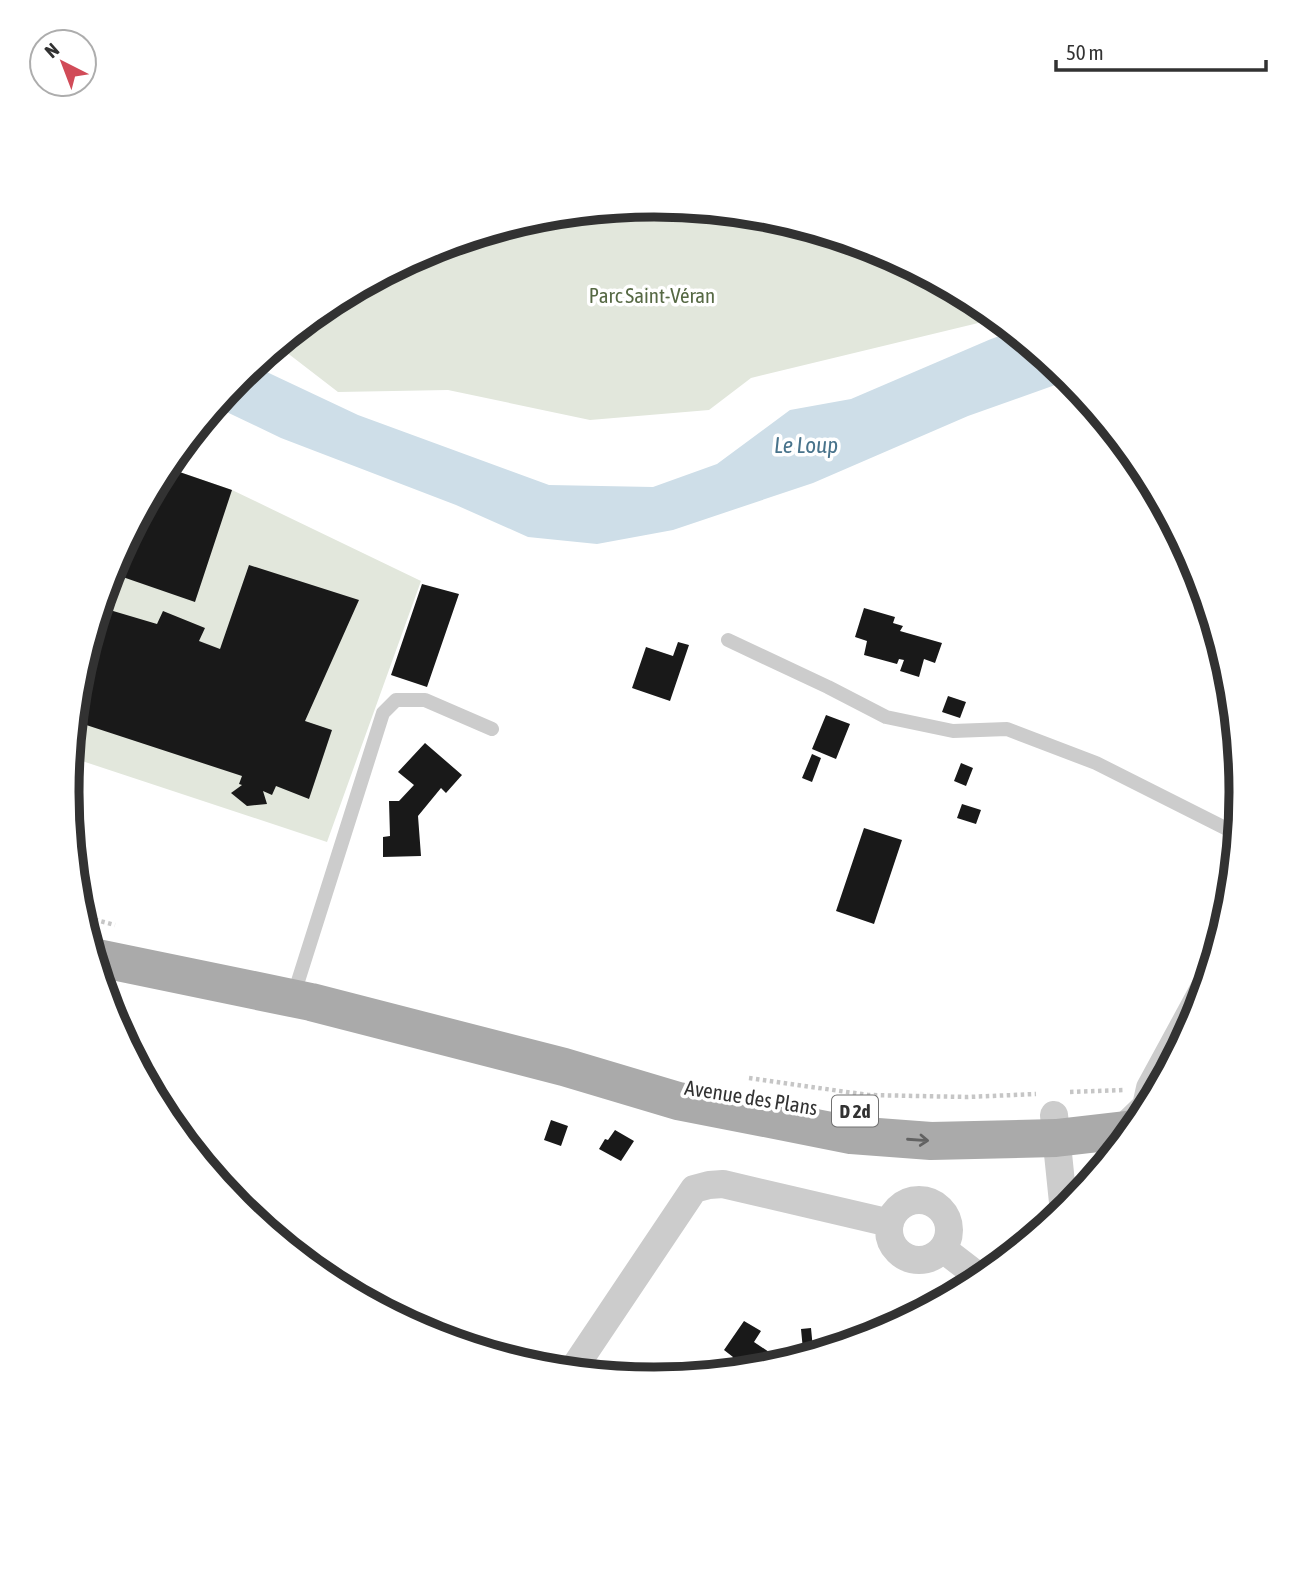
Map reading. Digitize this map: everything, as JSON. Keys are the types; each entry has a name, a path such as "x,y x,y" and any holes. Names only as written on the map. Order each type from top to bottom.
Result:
{"main road":[{"name":"Avenue des Plans","path":"104,959 293,998 564,1067 678,1101 851,1135 931,1141 1054,1110 1132,1112"}],"street":[{"path":"1054,1110 1063,1197"},
{"path":"578,1362 694,1189 723,1184 890,1223"},
{"path":"928,1201 937,1205 948,1221 948,1240 943,1248 936,1256 926,1260 906,1258 898,1252 889,1234 894,1214 909,1202 928,1201"},
{"path":"943,1248 972,1271"}],"lane":[{"path":"728,640 886,717 953,730 1007,729 1096,762 1228,829"},
{"path":"293,998 383,713 396,700 425,700 492,729"}],"path":[{"path":"93,919 120,926"},
{"path":"747,1078 868,1095 968,1097 1054,1110 1132,1112"}],"green space":[{"name":"Parc Saint-Véran","path":"616,218 692,218 803,236 839,247 908,276 984,322 751,378 709,410 590,420 448,390 338,392 285,351 334,314 366,294 434,261 505,236 579,222"},
{"path":"177,471 232,490 421,581 327,842 80,760 90,680 109,607 138,538"}],"water":[{"name":"Le Loup","path":"1003,335 1059,384 968,416 813,483 673,530 597,544 528,537 456,505 281,438 224,411 263,370 358,415 549,485 653,487 717,464 790,410 851,399"}],"building":[{"path":"177,471 232,490 195,602 121,576 138,538"},
{"path":"249,565 359,600 305,721 332,730 309,799 276,786 272,795 263,791 267,804 247,806 231,793 242,785 239,784 242,776 83,724 98,643 108,610 157,624 163,611 205,628 199,641 220,649"},
{"path":"422,584 459,594 427,687 391,675"},
{"path":"864,608 895,617 893,623 903,626 900,631 942,643 935,663 924,659 919,677 900,671 904,660 899,659 897,664 864,655 867,641 855,637"},
{"path":"678,642 689,645 670,701 632,688 646,647 673,656"},
{"path":"948,696 966,702 960,718 942,712"},
{"path":"826,715 850,724 836,759 812,749"},
{"path":"425,743 462,775 446,793 441,788 418,816 421,856 383,857 383,837 390,836 389,801 399,801 414,785 398,772"},
{"path":"812,754 821,758 812,782 802,778"},
{"path":"961,763 973,768 966,786 954,781"},
{"path":"962,804 981,810 976,824 957,818"},
{"path":"864,828 902,840 874,924 836,911"},
{"path":"551,1120 568,1126 561,1146 544,1140"},
{"path":"615,1130 634,1141 621,1161 599,1149"},
{"path":"744,1321 761,1331 754,1342 769,1352 766,1356 730,1362 733,1357 724,1350"},
{"path":"811,1328 813,1345 803,1348 801,1329"}]}
